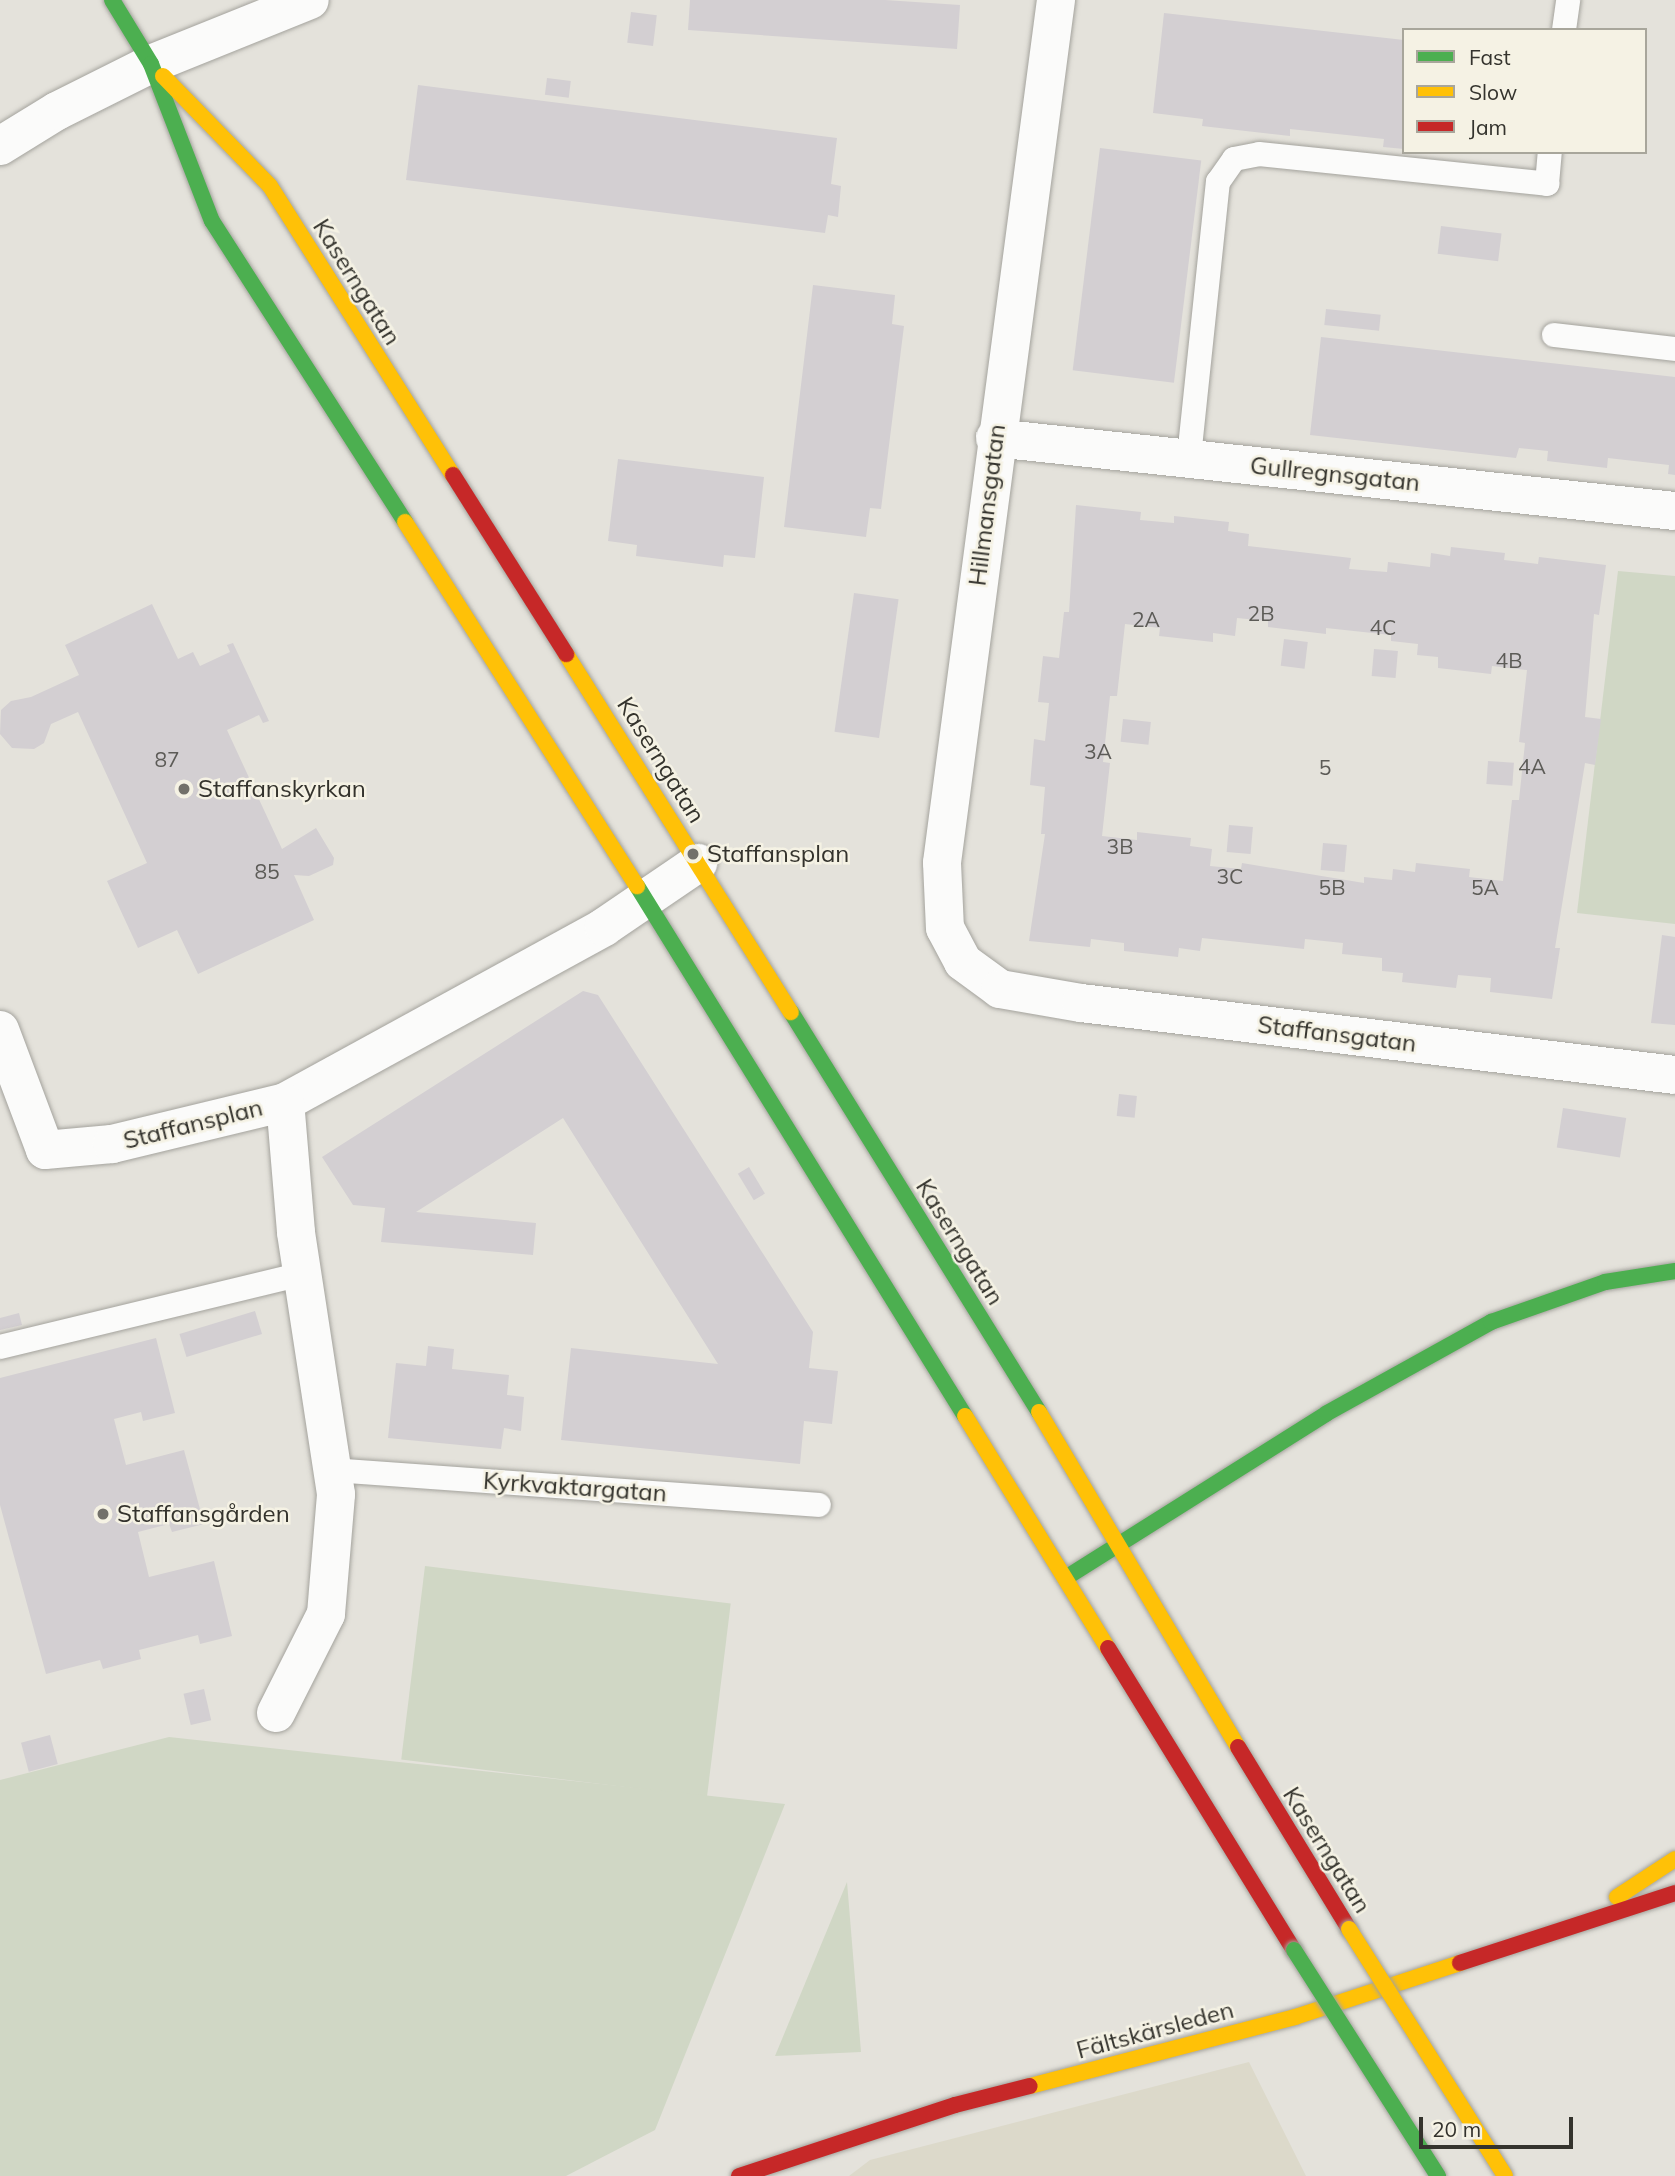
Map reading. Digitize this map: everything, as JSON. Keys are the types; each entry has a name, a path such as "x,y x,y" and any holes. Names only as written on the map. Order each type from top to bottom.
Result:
{"street":[{"name":"Kaserngatan","path":"112,0 151,64 212,221 646,899 1294,1950 1438,2176"},
{"path":"0,146 57,111 151,64 310,0"},
{"name":"Hillmansgatan","path":"1000,989 963,962 945,928 942,863 995,438 1056,0"},
{"name":"Kaserngatan","path":"151,64 270,186 698,863 1120,1542 1255,1777 1505,2176"},
{"name":"Gullregnsgatan","path":"995,438 1675,511"},
{"name":"Staffansplan","path":"0,1030 45,1150 112,1144 285,1102 604,927 698,863"},
{"name":"Staffansgatan","path":"1000,989 1675,1074"},
{"path":"276,1713 326,1614 336,1494 302,1274 285,1102"},
{"path":"1066,1577 1327,1413 1491,1322 1605,1282 1675,1271"},
{"name":"Fältskärsleden","path":"1581,1921 1675,1859"},
{"name":"Fältskärsleden","path":"739,2176 955,2105 1295,2017 1581,1921 1675,1893"}],"lane":[{"path":"1564,28 1568,0"},
{"path":"1189,457 1218,182 1234,159 1259,154 1547,184 1550,154"},
{"path":"1554,335 1675,349"},
{"path":"0,1347 302,1274"},
{"name":"Kyrkvaktargatan","path":"332,1470 819,1505"}],"shaded area":[{"path":"1249,2062 1306,2176 849,2176 870,2160"}],"green space":[{"path":"1618,571 1675,576 1675,924 1577,913"},
{"path":"425,1566 731,1604 707,1797 401,1760"},
{"path":"169,1737 785,1804 655,2130 566,2176 0,2176 0,1780"},
{"path":"847,1882 861,2052 775,2056"}],"building":[{"path":"690,0 885,0 960,5 957,49 688,30"},
{"path":"631,12 657,15 653,46 627,43"},
{"path":"1164,13 1402,40 1402,149 1383,147 1384,139 1290,129 1290,136 1202,126 1203,119 1153,113"},
{"path":"547,78 571,81 569,98 545,95"},
{"path":"418,85 837,138 831,184 841,186 838,217 828,215 825,233 406,180"},
{"path":"1100,148 1201,160 1174,383 1073,370"},
{"path":"1441,226 1502,233 1498,261 1438,254"},
{"path":"813,285 895,295 892,324 904,326 881,509 870,508 866,537 784,527"},
{"path":"1326,309 1381,315 1379,331 1324,325"},
{"path":"1321,337 1675,377 1675,475 1668,474 1669,465 1608,458 1607,468 1547,461 1548,451 1519,448 1516,458 1310,435"},
{"path":"618,459 764,477 755,558 724,555 723,567 636,556 637,545 608,541"},
{"path":"1076,505 1141,512 1140,520 1174,523 1174,516 1229,522 1228,531 1249,534 1248,546 1351,558 1349,569 1387,572 1388,562 1430,567 1431,553 1450,556 1451,547 1505,553 1504,560 1538,564 1539,557 1606,565 1599,615 1594,614 1585,717 1601,719 1595,765 1585,763 1555,948 1560,948 1552,999 1490,992 1491,978 1458,975 1456,988 1402,982 1403,973 1382,971 1382,958 1342,954 1343,943 1305,939 1304,949 1202,938 1200,951 1179,948 1178,957 1124,951 1124,943 1091,939 1090,947 1029,941 1045,834 1041,834 1045,787 1030,785 1034,739 1045,741 1049,703 1038,702 1043,656 1059,658 1064,612 1069,612","holes":["1237,618 1268,621 1268,627 1326,634 1326,628 1391,635 1391,641 1418,644 1417,655 1438,657 1438,668 1491,674 1492,666 1527,670 1519,742 1525,743 1519,800 1512,800 1503,881 1469,877 1470,869 1416,863 1415,872 1393,869 1392,880 1364,877 1364,883 1242,863 1241,869 1210,866 1212,849 1190,846 1191,838 1137,832 1137,840 1102,836 1110,763 1103,762 1110,696 1117,696 1125,624 1160,628 1159,636 1213,642 1213,633 1235,636"]},
{"path":"854,593 899,599 879,738 835,732"},
{"name":"Staffanskyrkan","path":"152,604 178,659 193,652 200,666 230,652 227,645 233,643 269,721 263,723 259,715 227,730 282,849 316,828 334,858 333,865 309,876 294,875 314,920 198,974 177,930 138,948 107,881 147,863 78,712 51,724 44,743 34,749 12,748 0,734 1,710 11,701 31,697 79,675 65,645"},
{"path":"1284,639 1308,642 1305,669 1281,666"},
{"path":"1374,649 1398,651 1396,678 1372,676"},
{"path":"1123,719 1151,722 1148,745 1121,742"},
{"path":"1488,761 1514,763 1512,786 1486,784"},
{"path":"1229,825 1253,827 1251,854 1227,852"},
{"path":"1323,843 1347,845 1345,872 1321,870"},
{"path":"1662,935 1675,937 1675,1025 1651,1023"},
{"path":"583,991 598,995 813,1332 809,1368 838,1371 832,1424 804,1421 800,1464 561,1440 571,1348 718,1364 563,1118 416,1212 536,1223 533,1255 381,1242 385,1208 353,1205 322,1157"},
{"path":"1119,1094 1137,1096 1135,1118 1117,1116"},
{"path":"1563,1108 1626,1118 1620,1158 1557,1148"},
{"path":"749,1167 765,1194 754,1200 738,1174"},
{"path":"255,1311 262,1334 186,1357 179,1334"},
{"path":"19,1313 22,1325 0,1330 0,1318"},
{"name":"Staffansgården","path":"156,1338 175,1413 143,1421 141,1412 114,1419 126,1465 184,1450 204,1524 172,1532 169,1524 138,1532 149,1577 214,1561 232,1636 200,1644 198,1635 139,1650 141,1659 103,1669 100,1660 46,1674 0,1505 0,1378"},
{"path":"428,1346 454,1349 452,1369 509,1375 507,1395 524,1397 521,1431 504,1428 501,1449 388,1438 396,1363 426,1366"},
{"path":"204,1689 211,1720 191,1725 184,1694"},
{"path":"50,1735 58,1764 29,1772 21,1743"}],"traffic: fast":[{"path":"112,0 151,64 212,221 405,522"},
{"path":"637,886 965,1416"},
{"path":"791,1012 1039,1412"},
{"path":"1067,1577 1327,1413 1491,1322 1605,1282 1675,1271"},
{"path":"1294,1950 1438,2176"}],"traffic: slow":[{"path":"163,76 270,186 453,475"},
{"path":"405,522 637,886"},
{"path":"566,654 791,1012"},
{"path":"1039,1412 1238,1747"},
{"path":"965,1416 1108,1648"},
{"path":"1617,1897 1675,1859"},
{"path":"1349,1929 1505,2176"},
{"path":"1030,2086 1295,2017 1460,1963"}],"traffic: jam":[{"path":"453,475 566,654"},
{"path":"1108,1648 1294,1950"},
{"path":"1238,1747 1349,1929"},
{"path":"1460,1963 1675,1893"},
{"path":"739,2176 955,2105 1030,2086"}],"place":[{"name":"Staffanskyrkan","path":"184,789"},
{"name":"Staffansplan","path":"693,854"},
{"name":"Staffansgården","path":"103,1514"}]}
